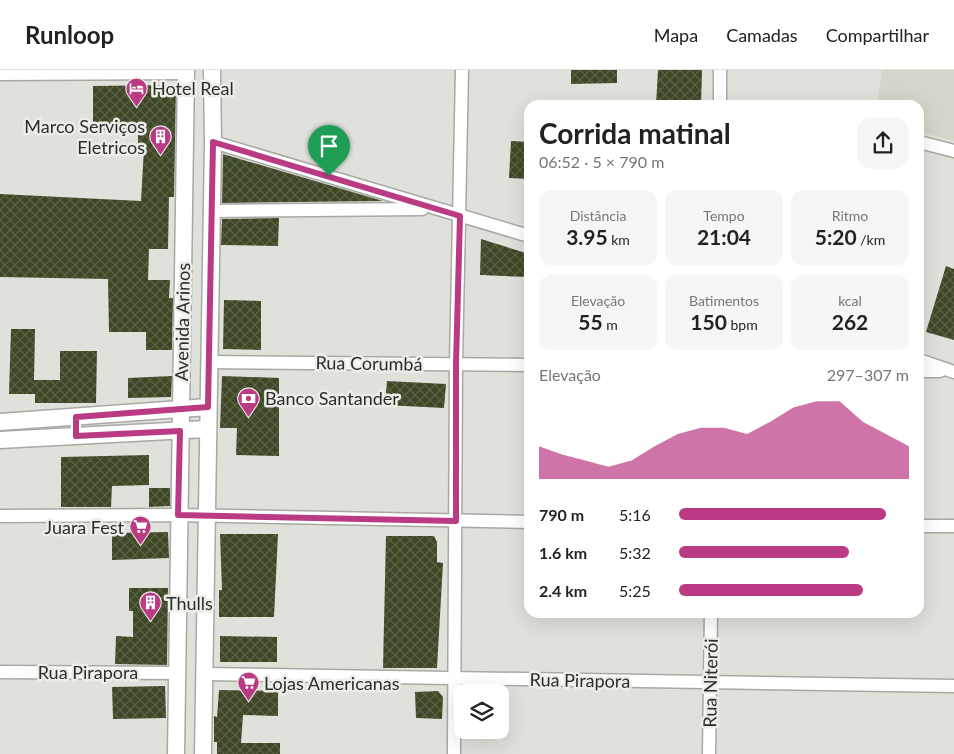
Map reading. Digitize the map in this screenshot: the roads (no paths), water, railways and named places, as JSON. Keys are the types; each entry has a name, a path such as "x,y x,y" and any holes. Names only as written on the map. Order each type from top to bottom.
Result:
{"main road":[{"name":"Avenida Arinos","path":"203,754 210,212 213,142 212,70"},
{"name":"Avenida Arinos","path":"176,754 178,515 186,72"},
{"path":"0,422 208,407"},
{"path":"76,417 76,436"},
{"path":"0,440 207,429"}],"street":[{"path":"454,754 456,364 462,70"},
{"path":"720,70 720,100"},
{"path":"0,74 186,72"},
{"path":"213,142 524,235"},
{"path":"924,143 954,151"},
{"path":"210,212 435,209"},
{"name":"Rua Corumbá","path":"209,362 524,365"},
{"path":"924,362 953,372"},
{"path":"924,371 953,372"},
{"path":"0,516 207,515 524,522"},
{"path":"924,526 954,526"},
{"name":"Rua Niterói","path":"708,754 711,618"},
{"name":"Rua Pirapora","path":"0,672 177,673"},
{"name":"Rua Pirapora","path":"205,674 954,686"}],"place":[{"name":"Hotel Real","path":"136,107"},
{"name":"Marco Serviços Eletricos","path":"161,155"},
{"name":"Banco Santander","path":"249,417"},
{"name":"Juara Fest","path":"140,546"},
{"name":"Thulls","path":"150,622"},
{"name":"Lojas Americanas","path":"248,702"}]}
